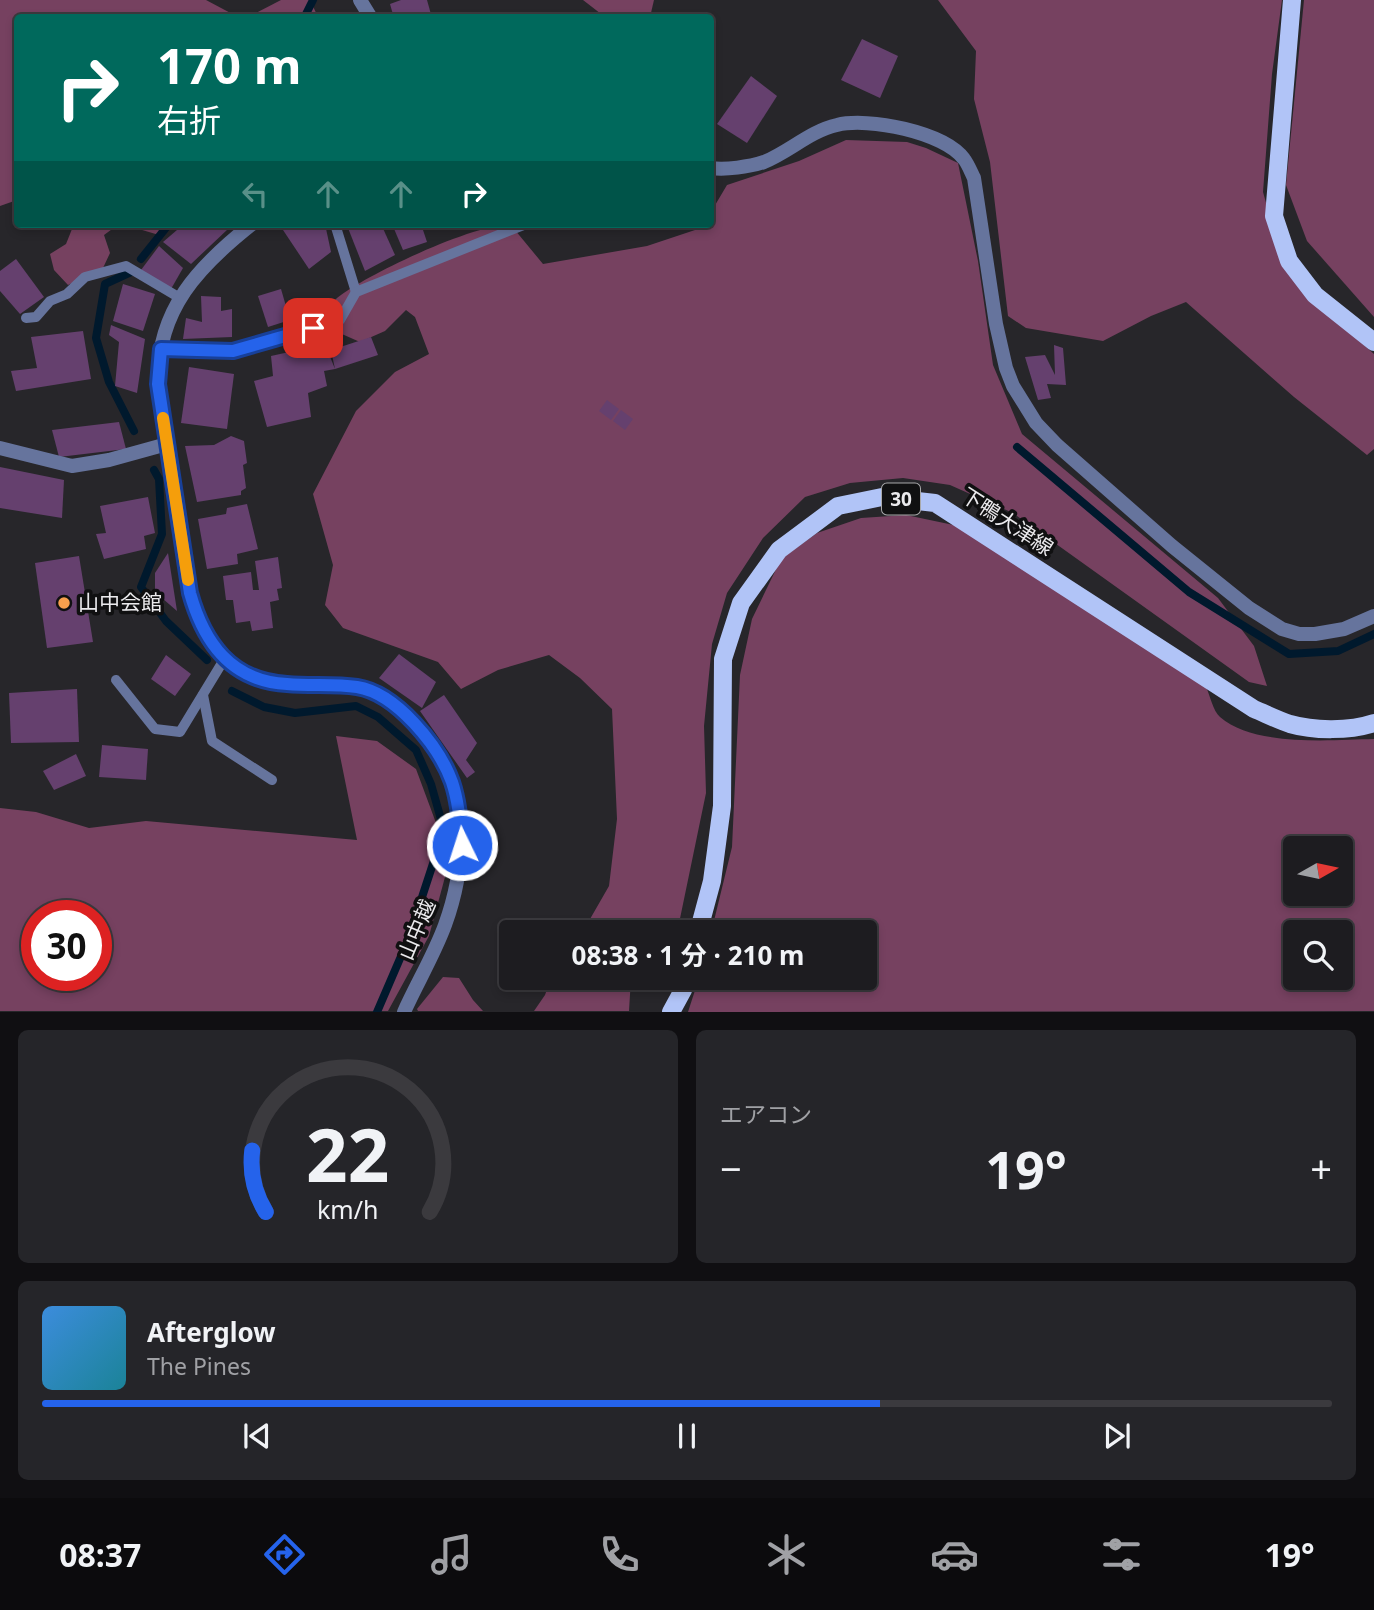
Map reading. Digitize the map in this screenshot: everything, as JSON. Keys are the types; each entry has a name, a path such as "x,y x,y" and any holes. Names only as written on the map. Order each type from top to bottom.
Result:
{"main road":[{"path":"1293,0 1274,216 1289,261 1315,295 1374,342"},
{"name":"下鴨大津線","path":"702,920 712,881 722,806 723,659 741,603 779,550 838,506 882,497 934,503 1254,709 1293,725 1327,729 1374,723"},
{"path":"671,1012 682,990"}],"street":[{"path":"714,169 763,162 805,138 837,124 899,127 931,135 949,147 963,157 974,178 996,324 1006,368 1013,386 1036,423 1057,445 1171,546 1249,608 1282,629 1299,634 1315,634 1344,629 1374,616"},
{"name":"山中越","path":"247,228 200,270 180,298 165,330 161,349 158,384 193,605 206,634 230,664 247,675 284,684 359,687 379,694 410,719 442,761 452,782 459,810 462,845 458,882 444,927 404,1012"},
{"path":"0,449 72,466 109,460 167,444"}],"lane":[{"path":"336,228 356,292"},
{"path":"161,349 233,351 340,320 356,292 516,228"},
{"path":"26,318 36,317 50,301 67,295 85,277 126,266 180,298"},
{"path":"116,680 155,729 180,732 225,658"},
{"path":"203,695 212,741 272,780"}],"shaded area":[{"path":"0,0 206,0 232,14 14,14 14,201 0,206"},
{"path":"281,0 310,0 317,14 254,14"},
{"path":"583,0 654,0 651,14 601,14"},
{"path":"938,0 1282,0 1272,74 1263,192 1279,249 1318,304 1374,354 1374,449 1367,455 1294,397 1186,302 1151,316 1103,341 1026,328 1008,316 990,162 974,99 976,51"},
{"path":"1304,0 1374,0 1374,317 1307,241 1286,185"},
{"path":"846,140 907,142 958,163 978,261 993,365 1022,434 1218,598 1254,646 1267,686 1249,682 1013,513 950,485 903,478 850,483 805,497 763,538 727,593 712,644 704,726 706,793 680,920 589,920 609,886 617,819 612,709 580,678 549,655 498,670 461,689 438,662 343,628 325,605 333,565 313,494 356,411 395,372 429,354 415,317 406,310 385,331 360,342 319,324 337,298 372,276 420,252 471,233 488,228 513,228 543,264 647,246 701,228 714,228 714,207 727,185 799,161"},
{"path":"72,228 114,228 104,235 110,253 103,268 68,285 54,270 50,254 66,244"},
{"path":"135,228 168,228 159,235"},
{"path":"906,515 963,527 1206,687 1220,717 1235,727 1294,740 1374,739 1374,1011 688,1012 695,990 877,990 877,920 714,920 732,847 740,675 752,619 781,559 817,533 861,518"},
{"path":"336,736 377,741 416,769 439,831 448,866 429,936 388,1011 0,1011 0,808 36,812 89,828 146,821 357,840"},
{"path":"443,977 459,978 483,1011 418,1011"},
{"path":"547,990 630,990 629,1011 534,1011"}],"building":[{"path":"401,0 427,0 431,14 393,14 390,4"},
{"path":"862,39 898,56 880,98 841,80"},
{"path":"751,76 777,96 747,143 717,124"},
{"path":"179,228 228,229 191,264 163,242"},
{"path":"282,228 326,228 331,252 309,269"},
{"path":"348,228 383,228 395,255 365,271"},
{"path":"394,228 422,228 427,242 403,250"},
{"path":"159,246 183,268 171,289 141,270"},
{"path":"16,259 44,297 20,314 0,291 0,271"},
{"path":"123,284 155,294 143,331 113,321"},
{"path":"281,289 290,320 268,327 258,296"},
{"path":"201,296 221,297 221,311 232,309 232,337 183,339 186,318 202,322"},
{"path":"111,325 145,339 137,393 115,386 119,342 109,335"},
{"path":"83,331 91,379 16,391 11,371 37,368 31,337"},
{"path":"371,337 378,355 335,369 331,350"},
{"path":"325,344 335,369 324,371 327,386 308,393 311,417 267,427 254,381 273,376 271,356"},
{"path":"1054,345 1063,348 1066,385 1047,384 1051,398 1038,400 1025,357 1045,355 1055,375"},
{"path":"189,367 234,374 227,429 181,423"},
{"path":"607,400 619,409 611,420 599,411"},
{"path":"621,410 633,419 625,430 613,421"},
{"path":"119,422 126,449 59,457 52,430"},
{"path":"231,436 244,441 246,488 241,491 241,495 197,502 185,446 214,445"},
{"path":"0,467 64,480 62,518 0,508"},
{"path":"148,497 155,533 144,536 146,549 104,559 96,534 106,533 100,506"},
{"path":"247,504 258,549 237,554 238,564 207,569 198,519 226,514 227,508"},
{"path":"168,553 177,611 155,592 155,573"},
{"name":"山中会館","path":"79,556 93,642 47,648 35,563"},
{"path":"278,557 282,588 277,589 279,600 270,602 273,628 252,631 250,621 236,623 233,600 226,600 223,576 251,572 253,590 259,590 255,561"},
{"path":"399,654 436,682 422,708 379,678"},
{"path":"166,655 191,674 175,696 151,679"},
{"path":"77,689 79,742 11,743 9,693"},
{"path":"444,695 477,743 466,760 475,772 467,778 420,711"},
{"path":"102,745 148,749 146,780 99,777"},
{"path":"76,754 86,776 54,790 43,771"}],"waterway":[{"path":"306,14 313,0"},
{"path":"141,259 166,228"},
{"path":"131,272 105,284 96,338 109,382 134,431"},
{"path":"1017,447 1189,592 1289,654 1338,651 1374,634"},
{"path":"154,470 159,479 162,534 141,587 166,621 207,660"},
{"path":"232,691 264,707 295,713 356,706 378,717 416,750 431,784 444,830 408,940 377,1012"}],"slow traffic":[{"path":"163,418 188,580"}],"place":[{"name":"山中会館","path":"64,603"}],"route":[{"path":"313,328 233,351 161,349 158,384 190,593 197,617 206,634 230,664 247,675 284,684 359,687 379,694 410,719 430,742 452,782 459,810 462,845"}]}
